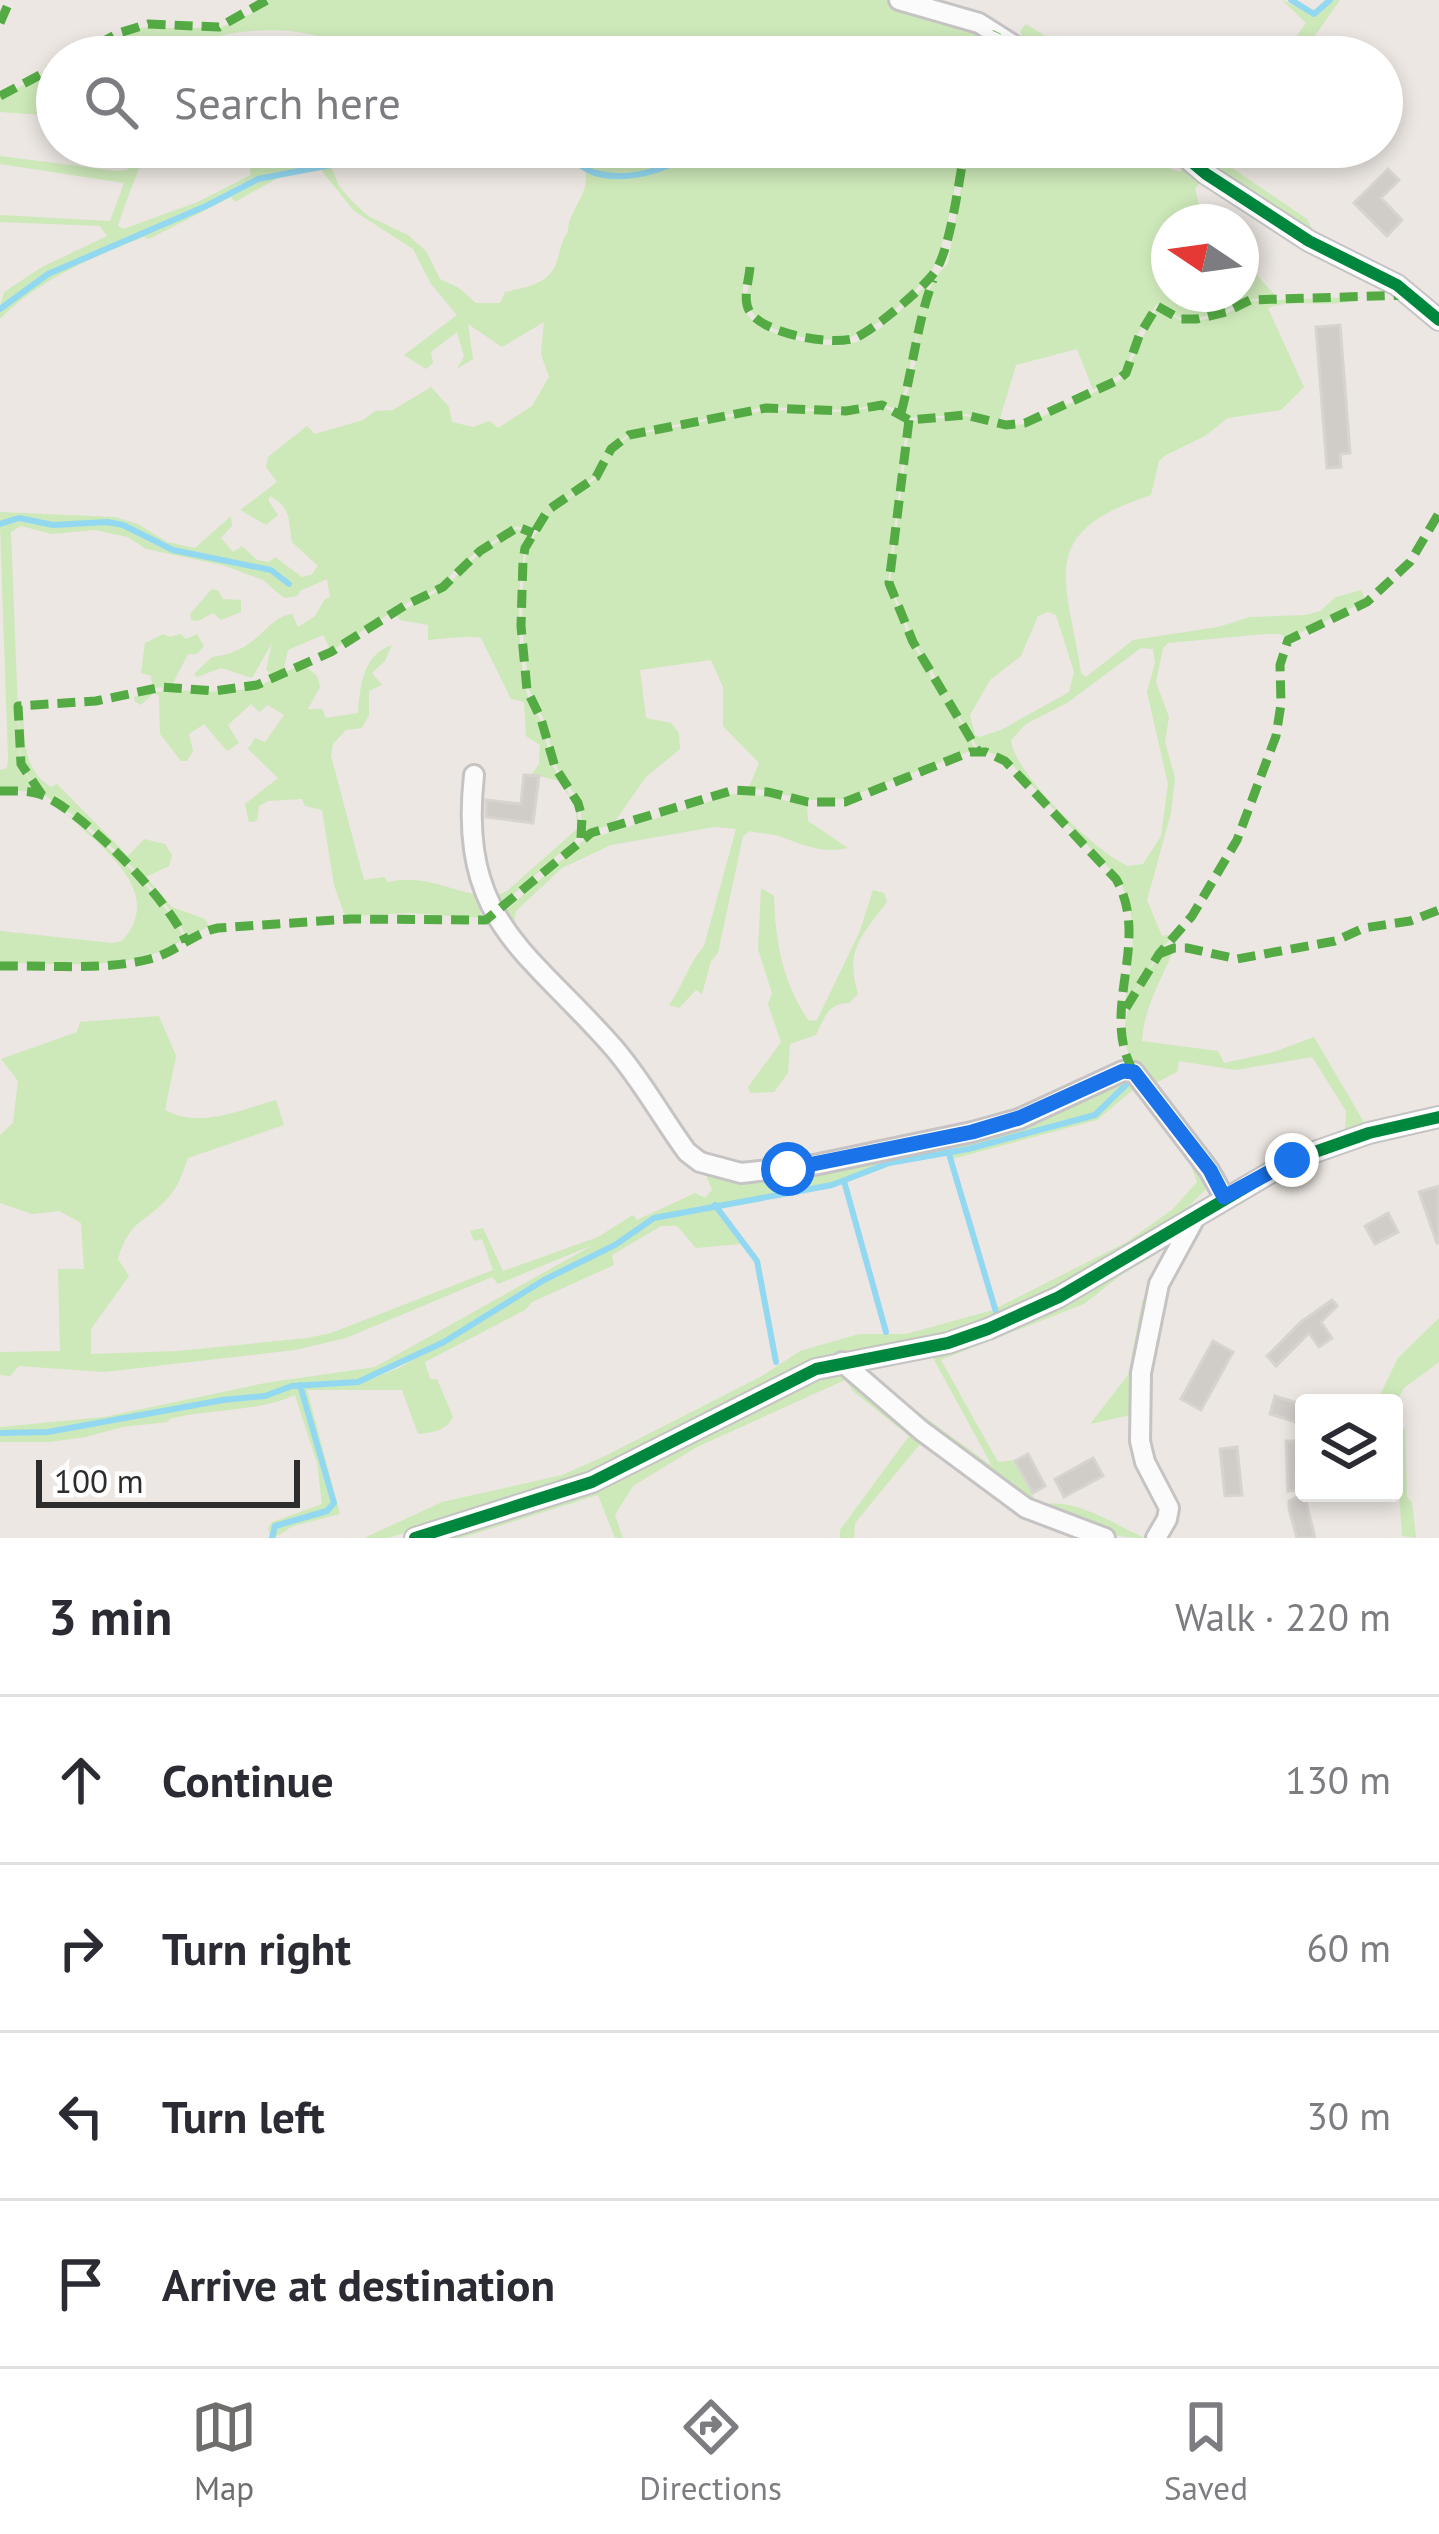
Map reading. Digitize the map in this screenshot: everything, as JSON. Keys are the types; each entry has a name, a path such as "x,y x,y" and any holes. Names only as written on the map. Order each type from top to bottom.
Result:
{"street":[{"path":"898,0 979,22 1000,36"},
{"path":"1199,168 1309,241 1396,285 1439,320"},
{"path":"474,775 473,844 494,916 518,950 617,1052 687,1152 700,1162 741,1173 762,1173 930,1142 1019,1118 1123,1071 1134,1072 1210,1170 1224,1197"},
{"path":"415,1538 592,1482 816,1369 948,1343 988,1329 1059,1297 1292,1160 1439,1117"},
{"path":"1156,1538 1168,1508 1140,1441 1141,1372 1159,1284 1196,1215"},
{"path":"842,1362 922,1431 1026,1508 1105,1538"}],"green space":[{"path":"269,0 888,0 950,19 980,36 316,36 267,30 223,36 120,36 137,28 220,28"},
{"path":"1282,0 1314,15 1331,0 1340,0 1315,36 1297,36 1306,23"},
{"path":"1026,24 1045,36 1023,36 1020,31"},
{"path":"36,78 36,115 0,112 0,97"},
{"path":"0,156 36,161 36,168 140,168 118,226 123,229 195,203 251,175 250,168 302,168 241,184 206,205 48,272 0,307 4,292 42,267 107,236 100,226 0,222 0,215 110,221 124,183 0,164"},
{"path":"323,168 332,168 339,186 368,216 408,235 426,251 440,279 476,303 500,303 505,292 537,283 554,269 585,187 585,170 634,175 664,168 958,168 933,268 904,302 866,330 832,340 772,328 749,307 751,267 746,267 743,303 755,322 797,340 829,345 854,343 875,332 928,284 900,411 882,404 846,410 765,407 629,434 603,467 548,512 532,532 517,526 479,550 443,586 403,605 331,651 323,635 288,650 284,668 268,679 272,643 252,678 221,668 194,674 212,657 241,648 283,617 292,614 298,627 315,616 330,598 327,579 284,598 263,580 222,565 146,549 128,537 95,530 52,534 21,526 11,532 20,764 37,792 0,790 0,770 7,768 8,758 0,525 110,523 168,550 248,565 290,585 271,569 173,549 124,523 107,520 53,524 19,516 0,522 0,512 115,517 138,524 167,542 195,548 231,516 232,526 221,538 233,552 242,546 257,560 269,562 275,557 302,577 311,575 318,566 292,542 282,505 270,496 278,515 266,525 240,510 277,482 266,467 268,457 307,426 315,434 363,420 375,411 393,410 431,387 449,407 452,422 473,427 490,421 498,428 532,406 549,377 541,354 544,322 502,347 468,324 473,359 457,369 464,356 457,332 431,352 433,363 426,369 404,355 457,315 431,284 413,249 354,211"},
{"path":"587,168 659,168 620,175"},
{"path":"964,168 1168,168 1179,172 1188,168 1204,177 1195,189 1199,204 1151,204 1152,312 1137,335 1125,371 1156,312 1197,321 1230,312 1259,312 1259,301 1362,297 1268,308 1304,387 1281,410 1228,418 1205,436 1166,455 1159,461 1151,495 1089,525 1074,543 1067,563 1070,610 1081,673 1086,677 1133,640 1218,627 1250,617 1306,615 1320,611 1336,597 1361,590 1366,601 1287,639 1265,634 1168,643 1163,648 1156,682 1169,717 1165,742 1175,778 1171,813 1147,900 1162,936 1174,934 1124,1011 1132,926 1118,878 1007,759 978,748 914,641 890,583 910,421 966,416 992,421 966,414 909,418 902,412 917,357 924,302 948,263","holes":["1077,349 1093,390 1125,372 1119,381 1026,424 999,422 1016,365","1048,612 1056,615 1074,672 1069,692 1001,730 975,735 970,715 990,680 1021,656 1038,616","1141,648 1153,649 1155,663 1147,692 1168,784 1161,836 1143,864 1128,866 1097,845 1041,791 1011,740 1026,724 1067,703"]},
{"path":"1213,168 1232,168 1307,219 1314,232 1310,235"},
{"path":"285,174 235,202 231,197 149,239 144,237 67,271 0,319 0,311 21,293 69,264 251,184"},
{"path":"1259,278 1276,296 1259,299"},
{"path":"1170,312 1221,312 1197,318 1180,318"},
{"path":"882,406 907,420 888,583 911,643 975,749 844,799 809,800 749,787 759,763 723,726 723,687 711,660 640,670 646,718 671,723 679,733 680,749 646,777 613,824 583,834 580,803 556,766 543,718 529,690 522,626 527,548 549,511 597,478 613,449 629,436 766,410 846,412"},
{"path":"517,529 531,534 520,588 526,690 542,724 552,763 575,805 559,781 532,774 539,764 540,745 526,736 524,702 511,699 481,638 428,640 428,625 400,620 396,614 444,588 481,552"},
{"path":"212,589 223,599 241,600 241,612 221,620 213,613 191,620 190,614"},
{"path":"163,634 180,634 186,639 197,634 204,646 197,654 188,654 171,687 153,688 151,676 141,673 145,643"},
{"path":"392,645 385,661 372,673 382,685 369,691 369,715 362,728 346,730 333,744 331,756 364,880 423,881 479,895 481,918 410,913 345,916 334,885 322,810 305,806 302,799 268,801 259,806 257,821 249,822 245,804 278,778 248,749 255,738 265,742 284,715 268,705 259,712 251,704 228,725 239,743 227,751 204,724 189,734 193,751 187,761 181,761 160,734 159,696 154,693 141,705 135,702 134,697 149,693 164,691 250,688 303,664 317,676 320,687 308,709 322,709 326,718 358,713 369,663"},
{"path":"19,707 23,707 30,762 42,780 51,787 57,784 128,856 144,839 165,844 172,855 169,866 146,877 172,907 205,919 209,926 187,938 155,891 124,859 37,787 21,757"},
{"path":"734,794 807,806 808,821 848,848 821,849 750,831 743,836 718,953 711,961 702,994 696,990 679,1008 669,1005 704,946 736,829 714,827 611,845 562,868 516,911 513,928 503,913 583,841"},
{"path":"576,809 579,836 496,910 490,898 507,891 577,829"},
{"path":"64,812 149,888 184,939 164,950 119,962 0,963 0,931 113,943 122,941 134,922 137,904 123,870"},
{"path":"761,888 774,896 782,962 809,1021 817,1020 860,931 873,890 884,893 887,902 854,955 858,994 831,1009 816,1035 790,1044 788,1073 774,1092 750,1093 748,1087 781,1042 758,949"},
{"path":"1174,949 1150,1004 1142,1041 1218,1051 1224,1063 1314,1037 1365,1124 1345,1130 1346,1111 1312,1057 1236,1070 1179,1061 1177,1072 1150,1086 1128,1051 1126,1018 1144,976"},
{"path":"159,1016 176,1056 165,1110 206,1118 276,1100 284,1125 188,1158 172,1193 134,1228 123,1245 118,1259 129,1276 91,1329 91,1354 178,1351 331,1333 493,1270 482,1239 474,1241 470,1231 483,1228 503,1271 598,1237 633,1215 637,1220 695,1193 705,1198 712,1190 704,1170 715,1173 974,1135 1108,1080 1131,1078 1095,1114 968,1148 889,1162 832,1184 653,1216 614,1244 543,1279 444,1341 358,1381 291,1384 265,1395 223,1398 48,1431 0,1432 0,1427 104,1417 265,1383 375,1367 593,1245 498,1284 492,1277 346,1338 295,1350 104,1372 19,1366 10,1376 0,1375 0,1352 60,1351 58,1269 84,1269 81,1223 59,1211 32,1214 0,1203 0,1135 13,1123 18,1081 1,1059 77,1032 80,1022"},
{"path":"1133,1080 1198,1159 1209,1186 1183,1212 1137,1242 1030,1303 929,1338 819,1359 604,1466 388,1538 364,1538 442,1502 562,1475 762,1376 800,1351 859,1334 906,1334 993,1310 1127,1242 1173,1209 1197,1182 1188,1157 1134,1089 1097,1120 952,1159 951,1154 1096,1116"},
{"path":"713,1207 740,1244 696,1248 677,1226 661,1226 612,1255 614,1265 532,1302 425,1362 453,1417 438,1430 418,1434 402,1390 307,1390 340,1514 293,1526 274,1538 276,1527 327,1512 335,1503 302,1386 359,1384 401,1367 544,1281 616,1246 655,1219"},
{"path":"1185,1230 1180,1240 1084,1304 941,1360 998,1462 1014,1460 1035,1500 1082,1509 1145,1538 1106,1533 1028,1500 954,1449 919,1420 857,1366 910,1357","holes":["933,1358 992,1466 871,1378 866,1368"]},
{"path":"1156,1279 1135,1414 1090,1424 1128,1375 1142,1302"},
{"path":"1439,1318 1439,1362 1401,1394 1380,1394 1398,1358"},
{"path":"845,1370 925,1438 855,1523 854,1538 840,1538 840,1530 909,1436 845,1380 697,1447 633,1486 615,1515 623,1538 615,1538 598,1495 461,1538 439,1538 595,1486"},
{"path":"299,1386 333,1503 326,1510 275,1525 271,1538 268,1528 272,1522 322,1504 317,1463 295,1395 264,1405 86,1437 0,1442 0,1435 48,1433 265,1397"},
{"path":"1403,1428 1407,1497 1412,1502 1416,1538 1402,1536"}],"building":[{"path":"1388,169 1399,180 1381,198 1402,220 1387,236 1354,203"},
{"path":"1340,325 1350,453 1340,454 1341,467 1327,468 1316,327"},
{"path":"524,775 539,776 533,823 486,817 486,800 521,804"},
{"path":"1439,1186 1439,1242 1437,1243 1419,1192"},
{"path":"1388,1213 1398,1232 1375,1244 1365,1226"},
{"path":"1332,1300 1337,1306 1321,1322 1332,1338 1319,1347 1309,1333 1276,1366 1267,1356"},
{"path":"1213,1341 1233,1352 1201,1410 1181,1399"},
{"path":"1275,1396 1295,1402 1295,1422 1270,1414"},
{"path":"1286,1441 1295,1441 1295,1490 1288,1491"},
{"path":"1237,1447 1242,1495 1225,1496 1220,1449"},
{"path":"1028,1454 1045,1486 1033,1493 1015,1461"},
{"path":"1093,1458 1103,1476 1064,1497 1055,1479"},
{"path":"1289,1501 1306,1502 1315,1538 1297,1538"}],"waterway":[{"path":"1291,0 1314,14 1330,0"},
{"path":"0,309 48,274 258,179 315,168"},
{"path":"586,168 610,176 660,168"},
{"path":"0,524 19,518 53,525 123,525 173,550 271,570 289,584"},
{"path":"0,1433 48,1432 265,1396 292,1386 358,1382 444,1342 654,1218 832,1185 889,1163 968,1149 1095,1115 1132,1079"},
{"path":"949,1154 996,1312"},
{"path":"844,1181 886,1332"},
{"path":"715,1205 757,1261 776,1362"},
{"path":"272,1538 275,1526 327,1511 334,1503 300,1385"}],"marked path":[{"path":"0,23 10,0"},
{"path":"113,36 148,24 219,27 267,0"},
{"path":"995,36 997,32"},
{"path":"0,96 36,77"},
{"path":"750,267 746,302 758,320 815,339 855,338 885,318 934,273 945,249 962,168"},
{"path":"901,413 933,280"},
{"path":"581,838 578,803 555,767 527,690 521,626 523,560 548,510 596,477 611,449 629,435 766,408 846,411 882,405 909,420 966,415 1006,425 1025,423 1126,373 1139,336 1157,306 1180,319 1197,319 1250,300 1408,295"},
{"path":"909,420 889,583 913,642 978,751"},
{"path":"1126,1008 1159,954 1192,916 1237,840 1276,736 1280,665 1288,640 1367,602 1410,562 1439,513"},
{"path":"42,795 21,764 18,706 96,701 162,687 214,691 257,685 331,652 443,587 480,551 518,527 533,533"},
{"path":"0,966 132,963 159,956 218,928 350,919 486,920 591,833 734,790 808,802 845,802 970,752 986,752 1005,761 1116,879 1129,927 1121,1025 1134,1072"},
{"path":"0,791 39,794 77,817 144,882 186,942"},
{"path":"1159,954 1187,948 1237,959 1335,941 1364,928 1410,921 1439,910"}],"cycle path":[{"path":"1199,168 1309,241 1397,285 1439,320"},
{"path":"415,1538 592,1482 816,1369 948,1343 988,1329 1059,1297 1292,1160 1369,1133 1439,1117"}],"route":[{"path":"788,1169 972,1132 1019,1118 1123,1071 1134,1072 1210,1170 1224,1197 1292,1160"}]}
